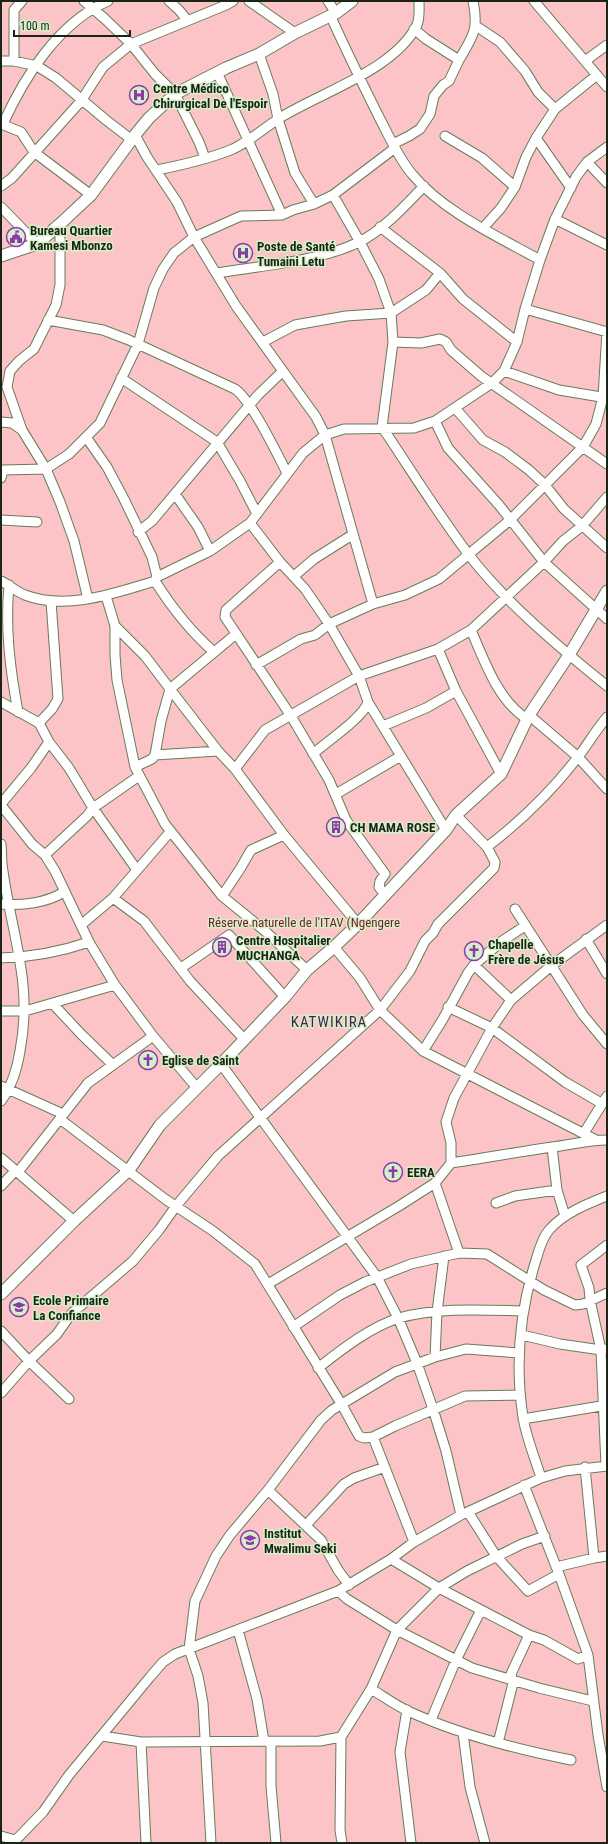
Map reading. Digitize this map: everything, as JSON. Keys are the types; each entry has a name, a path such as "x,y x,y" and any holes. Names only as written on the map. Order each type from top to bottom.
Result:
{"street":[{"path":"14,61 14,10 22,1"},
{"path":"84,1 106,19 131,44 155,74 175,94 199,142 205,158"},
{"path":"91,195 34,152 21,132 2,124 12,105 52,44 92,8 108,1"},
{"path":"169,1 187,20"},
{"path":"1,186 12,178 81,100 102,67 131,44 233,1"},
{"path":"250,1 294,33"},
{"path":"328,1 358,76 394,146 411,174 424,186 474,223 540,260"},
{"path":"1,256 37,244 60,224 91,195 149,118 175,94 217,72 259,54 294,33 333,14 352,1"},
{"path":"157,170 188,164 232,150 248,142 278,119 358,76 394,53 418,23 419,1"},
{"path":"2,472 46,469 69,454 100,423 138,344 154,288 163,269 174,253 194,237 241,216 282,215 314,204 333,195 394,146 420,129 434,105 434,96 443,85 449,81 459,60 474,36 476,26 473,1"},
{"path":"534,1 607,87"},
{"path":"476,26 500,42 525,71 538,92 555,109"},
{"path":"414,29 426,39 459,60"},
{"path":"585,61 607,45"},
{"path":"259,54 273,94 278,119 295,173 314,204"},
{"path":"1,61 14,61 37,66 56,78 81,100 134,137 157,170 177,202 194,237 236,306 316,417 325,435 352,535 373,604"},
{"path":"217,72 282,215"},
{"path":"483,228 501,208 515,187 526,157 536,138 555,109 597,75"},
{"path":"445,136 482,158 515,187"},
{"path":"536,138 571,188"},
{"path":"5,583 23,595 51,601 88,600 106,596 156,579 210,550 250,523 303,453 325,435 344,429 382,427 414,428 435,421 492,384 504,371 517,342 540,260 555,219 571,188 587,162 607,147"},
{"path":"587,162 607,183"},
{"path":"217,273 307,258 336,251 360,242 401,211 424,186"},
{"path":"333,195 379,279 391,312 392,342 382,427 470,555 508,597 569,655 607,686"},
{"path":"1,207 37,244"},
{"path":"555,219 607,245"},
{"path":"60,224 60,285 56,306 34,349 19,361 10,371 7,387 22,430 46,469 74,540 88,600"},
{"path":"380,227 440,273 462,299 517,342"},
{"path":"263,342 295,325 346,316 391,312 426,290 440,273"},
{"path":"256,665 301,639 315,635 329,624 373,604 405,595 439,579 470,555 510,520 583,447 596,424 605,398 607,331 525,310"},
{"path":"48,320 103,330 138,344 235,389 241,393 249,404 287,473"},
{"path":"392,342 421,342 440,338 446,342 451,350 481,376 607,464"},
{"path":"138,532 152,521 249,404 283,371"},
{"path":"504,371 559,390 605,398"},
{"path":"121,378 217,442 257,514"},
{"path":"455,408 483,440 510,456 529,470 545,485 564,509 577,519 582,526 607,548"},
{"path":"435,421 448,448 474,475 544,562 607,619"},
{"path":"1,422 12,423 22,430"},
{"path":"86,437 107,467 138,532 152,557 156,579 169,603 191,630 214,652"},
{"path":"175,494 198,527 210,550"},
{"path":"235,769 265,730 359,676 438,649 471,630 508,597 563,541 582,526 607,496"},
{"path":"1,520 37,522"},
{"path":"250,523 280,562 305,590 329,624 359,676 368,702 446,830"},
{"path":"294,576 314,560 352,535"},
{"path":"280,562 226,610 225,617 291,716 336,794 346,820 385,874 380,881 379,886 385,895"},
{"path":"5,583 9,661 18,712"},
{"path":"1,1294 74,1221 129,1170 160,1125 285,997 307,970 358,924 446,830 456,815 501,774 528,717 569,655 607,591"},
{"path":"106,596 115,626 115,655 118,680 135,767 139,776 170,832 222,896 265,931 307,970"},
{"path":"39,723 52,709 58,699 51,601"},
{"path":"115,626 145,656 218,751 235,769 284,834 358,924"},
{"path":"471,630 490,675 510,702 578,757 607,789"},
{"path":"135,767 152,759 155,755 161,720 170,689 236,634"},
{"path":"438,649 456,691 501,774"},
{"path":"384,726 426,708 456,691"},
{"path":"1,702 39,723 49,742 69,768 93,808 137,870"},
{"path":"313,754 353,721 366,708 368,702"},
{"path":"487,847 520,821 578,757 607,717"},
{"path":"49,742 31,768 1,804 32,844 45,855 55,870 64,892 81,925 115,985 153,1036 197,1088"},
{"path":"155,755 218,751"},
{"path":"336,794 401,756"},
{"path":"45,855 87,816 93,808 139,776"},
{"path":"1,1393 29,1361 57,1334 71,1314 134,1261 176,1206 218,1156 261,1119 380,1010 410,970 425,942 433,933 438,924 494,868 495,862 487,847 456,815"},
{"path":"81,925 113,898 170,832"},
{"path":"222,896 240,870 251,850 284,834"},
{"path":"1,844 5,904 20,958 24,979 25,1011 19,1056 1,1101"},
{"path":"5,904 39,902 55,898 64,892"},
{"path":"113,898 144,921 190,981 244,1039"},
{"path":"515,909 583,1015 607,1044"},
{"path":"268,1284 435,1183 451,1163 451,1143 446,1122 454,1098 492,1028 511,1000 551,966 607,925"},
{"path":"423,1051 474,965 502,942 525,926"},
{"path":"181,968 229,935 285,997"},
{"path":"586,939 607,974"},
{"path":"1,958 20,958 62,951 90,942"},
{"path":"334,947 360,978 380,1010 423,1051 596,1140"},
{"path":"474,965 511,1000"},
{"path":"1,1011 25,1011 54,1004 115,985"},
{"path":"54,1004 81,1034 113,1065"},
{"path":"448,1007 492,1028 565,1082 601,1103"},
{"path":"1,1186 17,1171 88,1083 153,1036"},
{"path":"221,1064 377,1277 398,1318 417,1363 433,1409 465,1514 496,1556 528,1591 558,1571 594,1558 607,1556"},
{"path":"5,1088 62,1116 129,1170 255,1264 318,1368 342,1404 359,1436 364,1438 373,1437 465,1396 520,1395"},
{"path":"584,1133 601,1103 607,1096"},
{"path":"451,1163 524,1150 596,1140 607,1140"},
{"path":"552,1147 558,1190 566,1216"},
{"path":"1,1158 74,1221"},
{"path":"435,1183 459,1253"},
{"path":"496,1202 515,1196 558,1190"},
{"path":"541,1478 523,1419 520,1395 519,1353 529,1281 542,1243 549,1230 566,1216 607,1196"},
{"path":"1,1836 14,1842 43,1812 69,1775 163,1662 175,1654 338,1591 391,1559 414,1542 465,1514 541,1478 585,1467 606,1466 604,1349 590,1300 589,1288 581,1264 607,1245"},
{"path":"294,1327 340,1295 377,1277 412,1264 459,1253 487,1254 529,1281 575,1305 583,1304 607,1292"},
{"path":"436,1357 437,1312 444,1256"},
{"path":"318,1368 346,1346 369,1332 398,1318 437,1312 524,1311"},
{"path":"1,1331 29,1361 69,1399"},
{"path":"522,1335 560,1344 604,1349"},
{"path":"211,1843 203,1704 198,1676 189,1649 196,1601 216,1556 230,1535 268,1490 321,1420 342,1404 395,1372 436,1357 466,1349 519,1353"},
{"path":"523,1419 606,1405"},
{"path":"373,1437 414,1542"},
{"path":"306,1525 344,1484 354,1478 385,1467"},
{"path":"585,1467 594,1558"},
{"path":"524,1486 545,1536 588,1655 593,1701 607,1787"},
{"path":"268,1490 321,1540 338,1570 349,1585"},
{"path":"342,1843 340,1830 341,1737 371,1689 396,1630 440,1588 496,1556 545,1536"},
{"path":"391,1559 481,1610 530,1635 544,1640 578,1659 588,1655"},
{"path":"338,1591 347,1599 396,1630 472,1668 539,1688 593,1701"},
{"path":"431,1720 456,1660 481,1610"},
{"path":"238,1630 257,1699 264,1741"},
{"path":"498,1743 510,1699 511,1674 530,1635"},
{"path":"371,1689 407,1710 463,1733 498,1743 571,1760"},
{"path":"407,1710 400,1752 411,1843"},
{"path":"463,1733 470,1787 485,1843"},
{"path":"102,1736 140,1742 206,1740 320,1740 341,1737"},
{"path":"264,1741 271,1743 271,1786 276,1843"},
{"path":"140,1742 146,1843"}],"green space":[{"name":"Réserve naturelle de l'ITAV (Ngengere","path":"1,1 607,1 607,1843 1,1843"}],"place":[{"name":"Centre Médico Chirurgical De l'Espoir","path":"139,95"},
{"name":"Bureau Quartier Kamesi Mbonzo","path":"16,237"},
{"name":"Poste de Santé Tumaini Letu","path":"243,253"},
{"name":"CH MAMA ROSE","path":"336,827"},
{"name":"Centre Hospitalier MUCHANGA","path":"222,947"},
{"name":"Chapelle Frère de Jésus","path":"474,951"},
{"name":"Eglise de Saint","path":"148,1060"},
{"name":"EERA","path":"393,1172"},
{"name":"Ecole Primaire La Confiance","path":"19,1307"},
{"name":"Institut Mwalimu Seki","path":"250,1540"}],"district":[{"name":"KATWIKIRA","path":"329,1022"}]}
